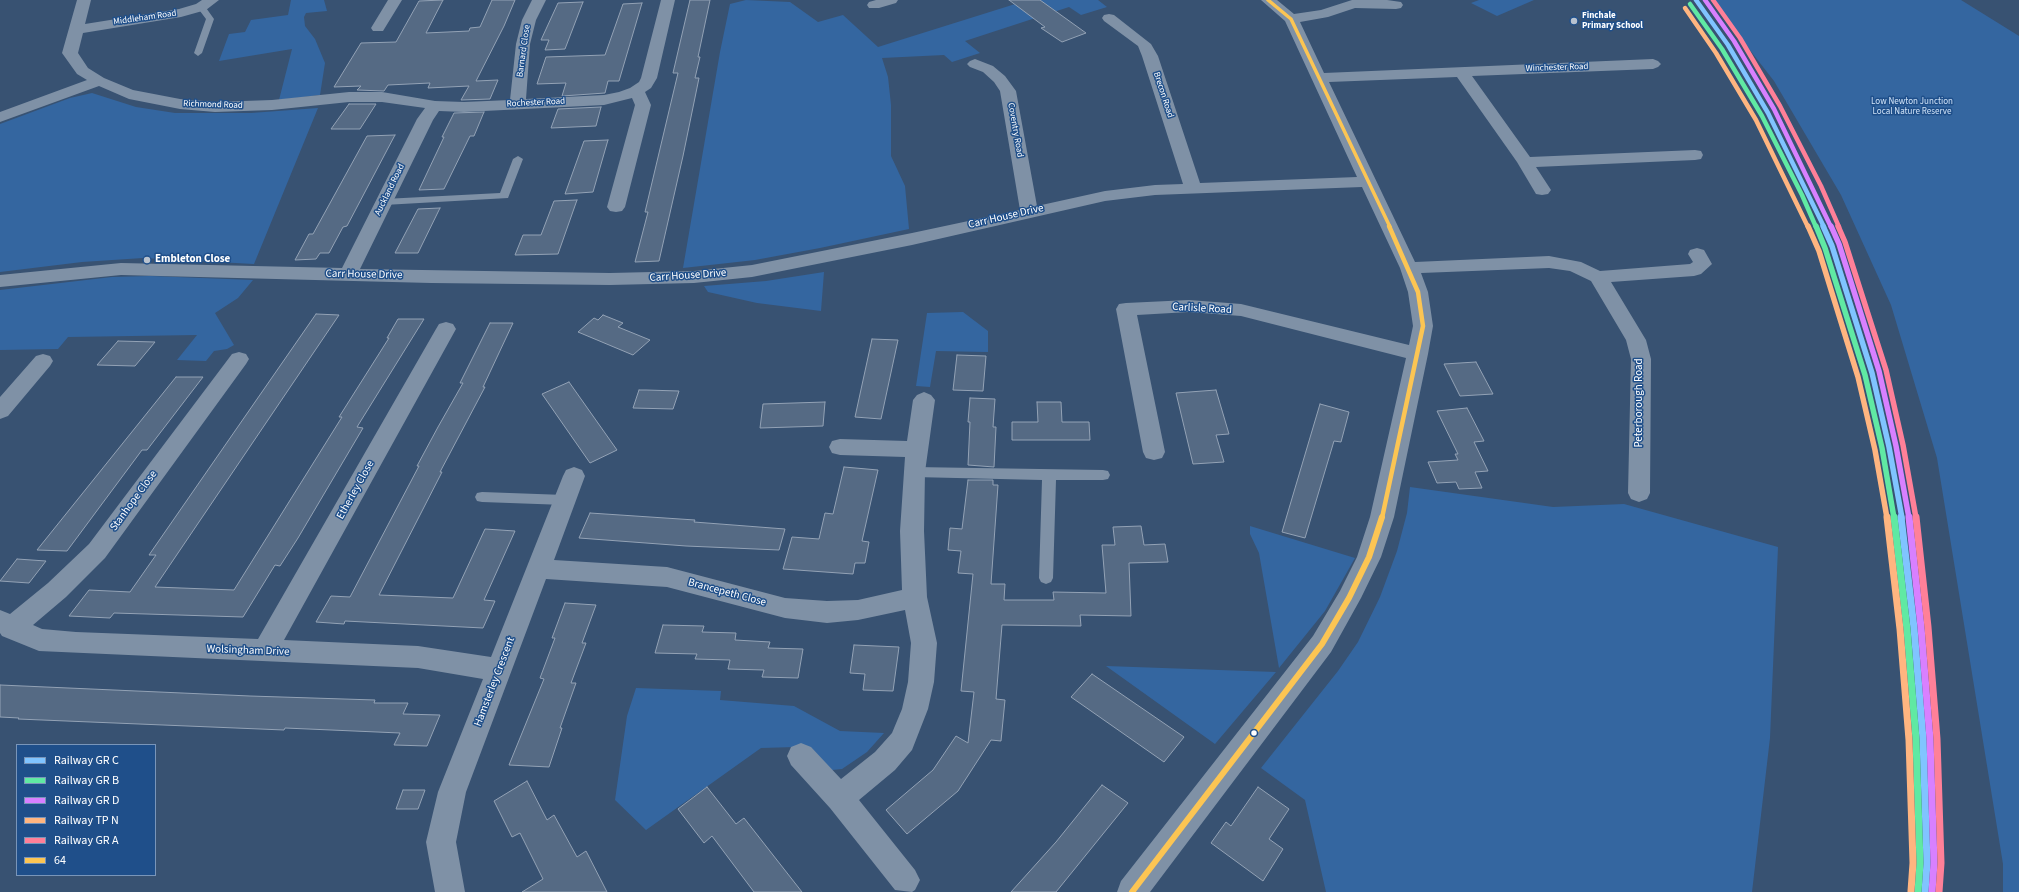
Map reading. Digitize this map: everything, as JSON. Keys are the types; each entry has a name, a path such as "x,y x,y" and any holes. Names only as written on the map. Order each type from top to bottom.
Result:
{"street":[{"path":"84,0 70,53 82,71 99,82"},
{"path":"378,28 395,0"},
{"name":"Barnard Close","path":"518,104 523,44 529,20 539,0"},
{"name":"Rochester Road","path":"434,106 464,107 604,100 623,96 636,91 645,85 649,78 668,0"},
{"path":"874,5 891,0"},
{"path":"1132,892 1322,644 1349,598 1369,558 1382,517 1423,326 1418,292 1409,268 1291,19 1268,0"},
{"path":"1291,19 1323,14 1353,4 1373,3 1396,5"},
{"name":"Middleham Road","path":"75,30 181,13 206,4"},
{"name":"Brecon Road","path":"1110,18 1144,44 1150,56 1193,189"},
{"name":"Coventry Road","path":"975,64 988,69 1000,79 1008,91 1029,212"},
{"name":"Winchester Road","path":"1319,78 1653,64"},
{"path":"1461,72 1525,162 1542,190"},
{"path":"0,117 99,82"},
{"name":"Richmond Road","path":"99,82 129,94 151,100 215,107 272,105 349,98 382,97 414,101 434,106"},
{"path":"616,207 643,105 636,91"},
{"name":"Auckland Road","path":"348,275 425,119 434,106"},
{"path":"1525,162 1695,155"},
{"name":"Carr House Drive","path":"0,281 121,269 162,268 348,275 610,279 694,277 752,271 912,239 1105,196 1155,190 1368,182"},
{"path":"1409,268 1550,262 1574,266 1598,277 1694,270 1703,264 1697,254"},
{"name":"Peterborough Road","path":"1598,277 1636,340 1641,359 1639,493"},
{"name":"Carlisle Road","path":"1154,452 1126,309 1189,306 1241,310 1418,354"},
{"name":"Etherley Close","path":"265,651 446,329"},
{"name":"Stanhope Close","path":"6,624 57,590 97,551 239,359"},
{"path":"0,411 43,360"},
{"path":"840,798 884,761 902,741 915,709 921,682 924,643 915,597 912,531 915,460 924,400"},
{"path":"840,447 915,460"},
{"name":"Hamsterley Crescent","path":"450,892 441,842 452,792 574,476"},
{"name":"Brancepeth Close","path":"538,569 668,577 785,608 827,612 858,610 915,597"},
{"name":"Wolsingham Drive","path":"6,624 39,640 76,643 418,657 499,670"},
{"path":"801,756 840,798 905,880"}],"lane":[{"path":"198,53 210,19 206,4"},
{"path":"384,202 504,196 518,159"},
{"path":"915,460 1049,475 1103,475"},
{"path":"1046,578 1049,475"},
{"path":"482,497 565,500"}],"green space":[{"path":"291,0 324,0 327,11 306,13 304,17 305,26 315,39 325,63 320,95 279,100 292,49 219,61 229,34 245,32 251,20 288,15"},
{"path":"746,0 790,2 818,22 843,15 878,47 1028,0 1098,0 1107,7 1081,15 1069,7 965,41 980,53 952,62 944,55 882,58 888,77 891,105 891,156 905,186 909,229 755,260 683,268 720,52 730,4"},
{"path":"1479,0 1534,0 1497,16 1471,3"},
{"name":"Low Newton Junction Local Nature Reserve","path":"1711,0 1961,0 2019,36 2019,892 2003,892 2003,864 1937,458 1891,305 1841,195 1774,81"},
{"path":"92,93 136,107 175,113 251,113 318,108 254,264 143,258 82,262 0,272 0,124 70,98"},
{"path":"824,272 821,311 757,303 708,292 704,286 766,281"},
{"path":"150,276 253,280 238,298 215,313 234,345 227,349 214,351 206,361 177,360 197,335 68,337 58,349 0,350 0,290 112,277"},
{"path":"963,312 988,331 988,352 936,351 930,387 916,386 927,313"},
{"path":"1410,487 1553,507 1624,504 1778,547 1770,738 1752,892 1326,892 1305,800 1261,768 1338,671 1358,642 1380,597 1397,551 1407,513"},
{"path":"1250,526 1355,558 1325,611 1279,668 1259,553 1250,534"},
{"path":"1106,666 1276,672 1215,744"},
{"path":"636,688 721,691 720,700 794,706 840,731 884,733 867,752 842,769 832,770 796,747 761,748 646,830 615,800 627,716"}],"building":[{"path":"443,0 426,33 469,31 470,28 480,27 492,0 515,0 504,26 476,81 498,80 490,99 461,100 469,86 428,88 430,83 388,85 384,91 357,90 361,86 334,87 361,43 396,42 419,1"},
{"path":"690,0 710,0 695,78 699,78 683,156 659,261 635,262 648,212 645,212 678,73 673,73"},
{"path":"1009,0 1040,0 1086,33 1062,42 1041,28 1045,27"},
{"path":"583,2 565,49 545,50 549,40 541,40 558,3"},
{"path":"642,3 619,81 608,81 605,93 562,96 566,83 537,84 546,57 605,55 623,4"},
{"path":"349,104 376,104 360,129 331,129"},
{"path":"601,107 596,126 551,128 558,109"},
{"path":"484,112 474,136 470,136 444,189 419,190 454,113"},
{"path":"395,135 347,226 343,227 329,253 320,253 316,259 295,260 309,234 313,234 367,136"},
{"path":"608,140 593,192 565,194 584,141"},
{"path":"577,200 558,254 515,255 523,235 541,235 554,201"},
{"path":"440,208 418,253 395,253 418,209"},
{"path":"316,314 339,315 155,587 234,590 342,417 339,417 389,338 387,338 398,319 424,319 357,427 363,428 298,538 280,566 275,565 243,617 114,613 110,618 69,616 89,590 130,592 156,555 149,555"},
{"path":"603,315 623,323 618,327 650,340 633,355 578,332 594,318 598,320"},
{"path":"490,323 513,323 483,387 485,387 440,472 442,472 379,595 453,598 485,529 515,531 484,600 495,601 483,628 345,621 344,624 316,622 331,596 350,597 419,466 417,466 463,383 460,383"},
{"path":"872,339 898,340 881,419 855,417"},
{"path":"118,341 155,342 135,366 97,365"},
{"path":"957,355 986,356 983,391 953,390"},
{"path":"1476,362 1493,394 1460,396 1444,364"},
{"path":"176,377 203,377 147,450 142,450 67,551 37,550"},
{"path":"569,382 617,450 590,463 542,394"},
{"path":"639,390 679,391 673,409 633,408"},
{"path":"1216,390 1229,434 1216,435 1224,462 1193,464 1176,393"},
{"path":"970,398 995,399 993,427 996,427 994,467 968,465 970,422 968,422"},
{"path":"825,402 823,426 760,428 763,404"},
{"path":"1037,402 1061,402 1062,422 1089,422 1090,440 1012,440 1012,422 1038,422"},
{"path":"1320,404 1349,412 1341,442 1334,441 1305,538 1282,532"},
{"path":"1467,408 1484,441 1474,442 1488,471 1475,472 1482,488 1459,489 1456,482 1437,483 1428,462 1458,460 1455,454 1458,454 1437,411"},
{"path":"844,467 878,470 862,541 869,542 865,563 855,563 853,574 783,569 792,537 819,539 825,513 833,514"},
{"path":"968,480 993,480 993,485 998,485 991,584 1005,584 1004,600 1054,600 1053,592 1106,593 1102,545 1115,545 1113,527 1141,526 1144,545 1165,544 1168,562 1129,563 1131,616 1080,615 1081,626 1002,625 996,699 1005,700 1001,741 991,740 958,791 907,834 886,810 933,770 956,736 968,743 974,692 961,691 973,574 958,573 961,551 948,550 950,528 962,529"},
{"path":"590,513 695,520 694,522 785,529 779,550 686,546 579,538"},
{"path":"17,559 46,561 29,583 0,581"},
{"path":"565,603 596,605 582,643 586,643 571,683 576,683 560,728 562,728 549,767 509,765 544,679 540,678 555,638 552,638"},
{"path":"663,625 704,626 702,632 736,633 735,640 770,642 768,648 803,649 798,678 762,677 764,670 728,669 730,660 695,659 697,654 655,653"},
{"path":"854,645 899,647 893,691 863,690 865,674 850,673"},
{"path":"1092,674 1184,737 1164,762 1071,697"},
{"path":"0,685 375,700 374,703 408,703 403,714 440,715 427,746 394,745 400,733 285,728 284,730 0,717"},
{"path":"527,781 547,820 554,815 577,857 586,851 607,892 522,892 543,879 520,833 512,837 494,801"},
{"path":"1102,785 1128,803 1056,892 1011,892 1056,842"},
{"path":"707,787 736,824 744,818 802,892 754,892 712,836 704,843 678,809"},
{"path":"1258,787 1289,809 1269,839 1283,849 1263,881 1211,843 1226,822 1231,826"},
{"path":"403,790 425,790 418,809 396,809"}],"transit line":[{"name":"64","path":"1132,892 1322,644 1349,598 1369,557 1382,517 1423,326 1418,292 1409,268 1291,19 1268,0"},
{"path":"1696,0 1728,45 1768,113 1808,192 1832,246 1872,373 1889,447 1904,532 1914,628 1923,739 1927,863 1925,892"},
{"path":"1705,0 1734,41 1774,109 1814,189 1839,244 1879,371 1896,446 1911,531 1921,627 1930,739 1934,863 1932,892"},
{"path":"1713,0 1740,38 1780,106 1821,186 1845,242 1886,370 1903,445 1918,530 1928,627 1937,739 1941,863 1939,892"},
{"path":"1690,4 1722,49 1762,116 1802,195 1825,248 1865,375 1882,448 1897,533 1907,629 1916,739 1920,863 1918,892"},
{"path":"1685,8 1716,53 1756,120 1795,198 1819,251 1858,377 1875,450 1890,534 1900,629 1909,740 1913,863 1911,891"}],"place":[{"name":"Finchale Primary School","path":"1574,21"},
{"name":"Embleton Close","path":"147,260"}]}
